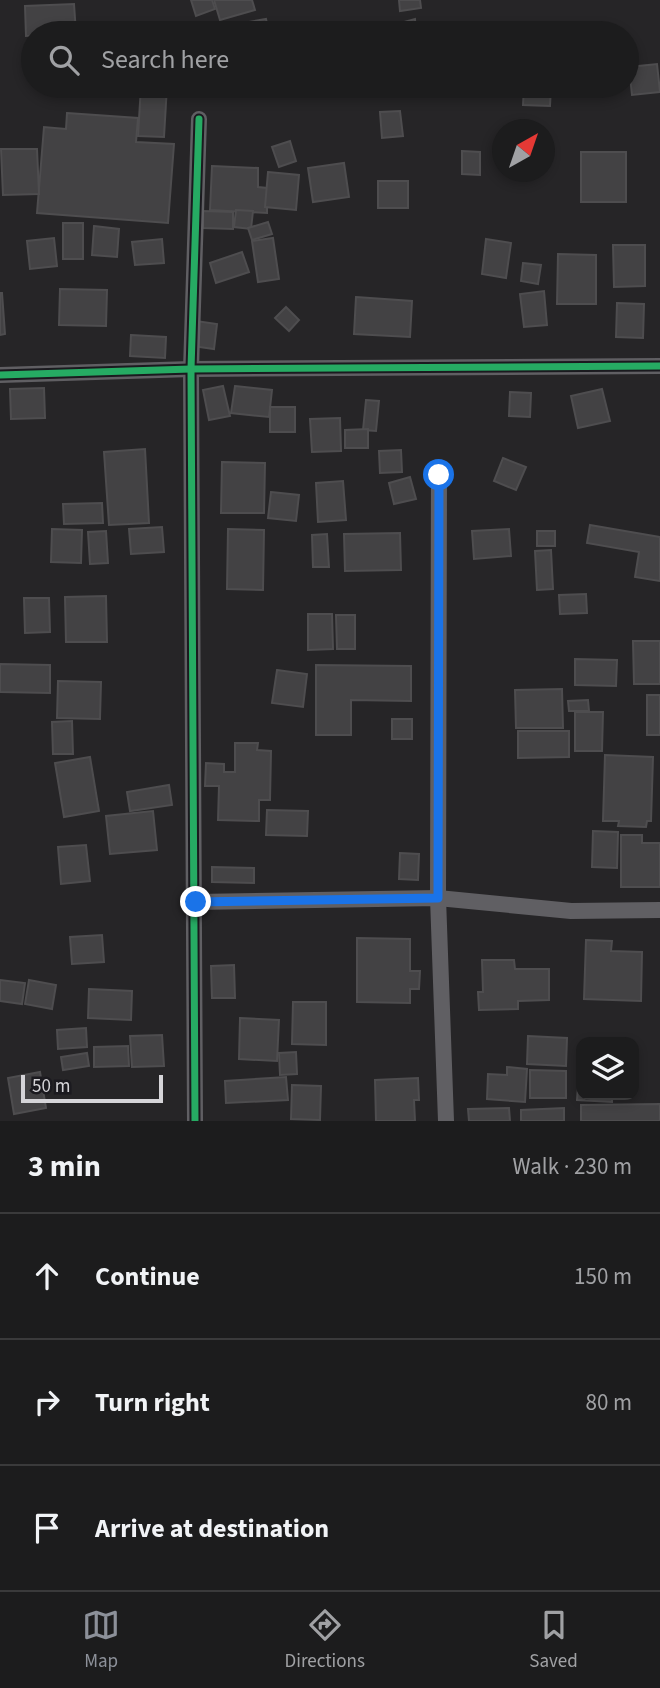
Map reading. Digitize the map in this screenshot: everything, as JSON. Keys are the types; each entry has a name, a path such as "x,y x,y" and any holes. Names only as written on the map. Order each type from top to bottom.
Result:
{"street":[{"path":"195,1121 196,902 191,369 199,118"},
{"path":"0,375 191,369 660,366"},
{"path":"439,475 438,898 446,1121"},
{"path":"196,902 438,898 571,911 660,910"}],"building":[{"path":"191,0 212,0 215,9 196,16"},
{"path":"214,0 252,0 255,10 220,20"},
{"path":"399,0 420,0 421,8 400,11"},
{"path":"74,4 75,21 26,21 25,6"},
{"path":"657,64 660,92 639,94 639,66"},
{"path":"140,98 166,98 164,137 138,136"},
{"path":"523,98 550,98 550,106 523,105"},
{"path":"400,111 403,136 382,138 380,112"},
{"path":"67,113 138,118 136,142 174,144 168,223 37,213 44,127 66,129"},
{"path":"290,141 296,161 279,167 272,147"},
{"path":"1,149 37,149 39,194 3,195"},
{"path":"462,151 480,152 480,175 462,174"},
{"path":"581,152 626,152 626,202 581,202"},
{"path":"344,163 349,197 313,202 308,168"},
{"path":"212,166 258,168 258,187 267,188 267,213 210,210"},
{"path":"268,172 299,175 296,210 265,207"},
{"path":"378,181 408,181 408,208 378,208"},
{"path":"236,210 253,211 251,229 234,227"},
{"path":"203,211 233,212 233,229 203,228"},
{"path":"268,222 272,234 252,240 248,228"},
{"path":"63,223 83,223 83,259 63,259"},
{"path":"94,226 119,229 117,257 92,255"},
{"path":"54,238 57,266 30,269 27,241"},
{"path":"273,238 279,279 258,282 252,241"},
{"path":"162,239 164,263 135,265 132,242"},
{"path":"486,239 511,243 506,278 482,274"},
{"path":"613,245 645,245 645,286 614,287"},
{"path":"242,252 249,272 216,283 210,263"},
{"path":"558,254 596,255 596,304 557,304"},
{"path":"523,263 541,265 538,284 521,281"},
{"path":"60,289 107,290 106,326 59,325"},
{"path":"544,291 547,325 524,327 520,294"},
{"path":"0,293 5,334 0,335"},
{"path":"356,297 412,301 410,337 354,334"},
{"path":"617,303 644,304 643,338 616,337"},
{"path":"286,307 299,320 289,331 275,318"},
{"path":"196,321 217,324 214,349 192,346"},
{"path":"131,335 166,337 165,358 130,356"},
{"path":"223,386 230,416 209,420 203,390"},
{"path":"235,386 272,390 269,417 231,413"},
{"path":"44,388 45,418 11,419 10,389"},
{"path":"602,389 610,421 578,428 571,396"},
{"path":"510,392 531,393 530,417 509,416"},
{"path":"366,400 379,401 376,431 363,430"},
{"path":"270,407 295,407 295,432 270,432"},
{"path":"340,418 341,451 312,452 310,419"},
{"path":"368,429 368,448 345,448 345,430"},
{"path":"145,449 149,523 109,525 104,452"},
{"path":"401,450 402,472 380,473 379,451"},
{"path":"503,458 526,467 516,490 494,481"},
{"path":"222,462 265,463 264,513 221,513"},
{"path":"410,477 416,499 394,504 389,483"},
{"path":"343,481 346,520 318,522 316,483"},
{"path":"271,492 299,495 296,521 268,518"},
{"path":"102,503 103,523 64,524 63,504"},
{"path":"590,525 660,537 660,581 635,577 639,552 587,543"},
{"path":"162,527 164,552 131,554 129,529"},
{"path":"52,529 82,530 81,563 51,562"},
{"path":"228,529 264,530 263,590 227,589"},
{"path":"509,529 511,556 474,559 472,531"},
{"path":"106,531 108,563 90,564 88,532"},
{"path":"537,531 555,531 555,546 537,546"},
{"path":"400,533 401,570 345,571 344,534"},
{"path":"327,534 329,567 313,567 312,535"},
{"path":"551,550 553,589 537,590 535,551"},
{"path":"586,594 587,613 560,614 559,595"},
{"path":"106,596 107,642 66,642 65,597"},
{"path":"24,598 49,598 50,632 25,633"},
{"path":"308,614 332,614 333,649 308,650"},
{"path":"336,615 355,615 355,649 337,649"},
{"path":"633,641 660,641 660,684 634,684"},
{"path":"575,659 617,660 616,686 575,685"},
{"path":"0,664 50,665 50,693 0,692"},
{"path":"316,665 411,666 411,701 351,700 351,735 316,735"},
{"path":"277,670 307,674 303,707 272,703"},
{"path":"58,681 101,682 100,719 57,718"},
{"path":"562,689 563,728 516,728 515,690"},
{"path":"647,695 660,695 660,735 647,735"},
{"path":"588,700 589,711 569,711 568,701"},
{"path":"575,712 603,712 602,751 575,751"},
{"path":"392,719 412,719 412,739 392,739"},
{"path":"72,721 73,754 53,754 52,722"},
{"path":"518,731 569,731 569,757 518,758"},
{"path":"235,743 258,743 257,750 271,751 270,800 259,800 259,821 218,820 219,786 205,786 206,763 224,764 224,772 235,772"},
{"path":"605,755 653,757 651,821 647,821 646,827 618,826 619,821 603,821"},
{"path":"90,757 99,811 64,817 55,763"},
{"path":"169,785 172,805 130,811 127,792"},
{"path":"267,810 308,811 307,836 266,835"},
{"path":"153,811 157,850 110,854 106,816"},
{"path":"593,831 618,832 617,868 592,867"},
{"path":"621,835 642,835 642,843 660,843 660,887 621,887"},
{"path":"86,845 90,881 61,884 58,847"},
{"path":"400,853 419,854 418,880 399,879"},
{"path":"212,867 254,868 254,883 212,882"},
{"path":"102,935 104,962 72,964 70,937"},
{"path":"357,938 410,939 410,971 420,971 419,989 410,989 410,1003 357,1002"},
{"path":"586,940 612,941 611,951 642,952 641,1001 584,999"},
{"path":"482,960 514,960 515,969 549,969 549,1000 518,1001 518,1009 479,1010 478,992 483,992"},
{"path":"234,965 235,998 212,998 211,966"},
{"path":"0,980 25,983 22,1004 0,1001"},
{"path":"29,980 56,985 52,1009 25,1004"},
{"path":"89,989 132,991 131,1020 88,1018"},
{"path":"293,1002 326,1002 326,1045 292,1044"},
{"path":"240,1018 279,1020 277,1061 239,1059"},
{"path":"86,1028 87,1047 58,1049 57,1030"},
{"path":"162,1035 164,1066 132,1067 130,1036"},
{"path":"528,1036 567,1038 566,1066 527,1064"},
{"path":"128,1046 129,1066 94,1067 94,1047"},
{"path":"296,1052 297,1074 280,1075 279,1053"},
{"path":"87,1053 89,1066 63,1070 61,1057"},
{"path":"507,1067 527,1069 525,1102 487,1099 488,1074 507,1075"},
{"path":"530,1070 566,1071 566,1098 530,1098"},
{"path":"40,1072 46,1108 14,1114 8,1078"},
{"path":"286,1077 288,1100 226,1103 225,1081"},
{"path":"418,1078 419,1100 414,1100 415,1121 376,1121 375,1080"},
{"path":"292,1085 321,1086 320,1120 291,1119"},
{"path":"577,1100 612,1100 612,1102"},
{"path":"660,1104 660,1121 581,1121 581,1105"},
{"path":"509,1108 510,1121 469,1121 468,1109"},
{"path":"564,1108 564,1121 521,1121 521,1110"}],"cycle path":[{"path":"195,1121 191,369 199,119"},
{"path":"0,375 191,369 660,366"}],"route":[{"path":"196,902 272,903 438,898 439,475"}]}
